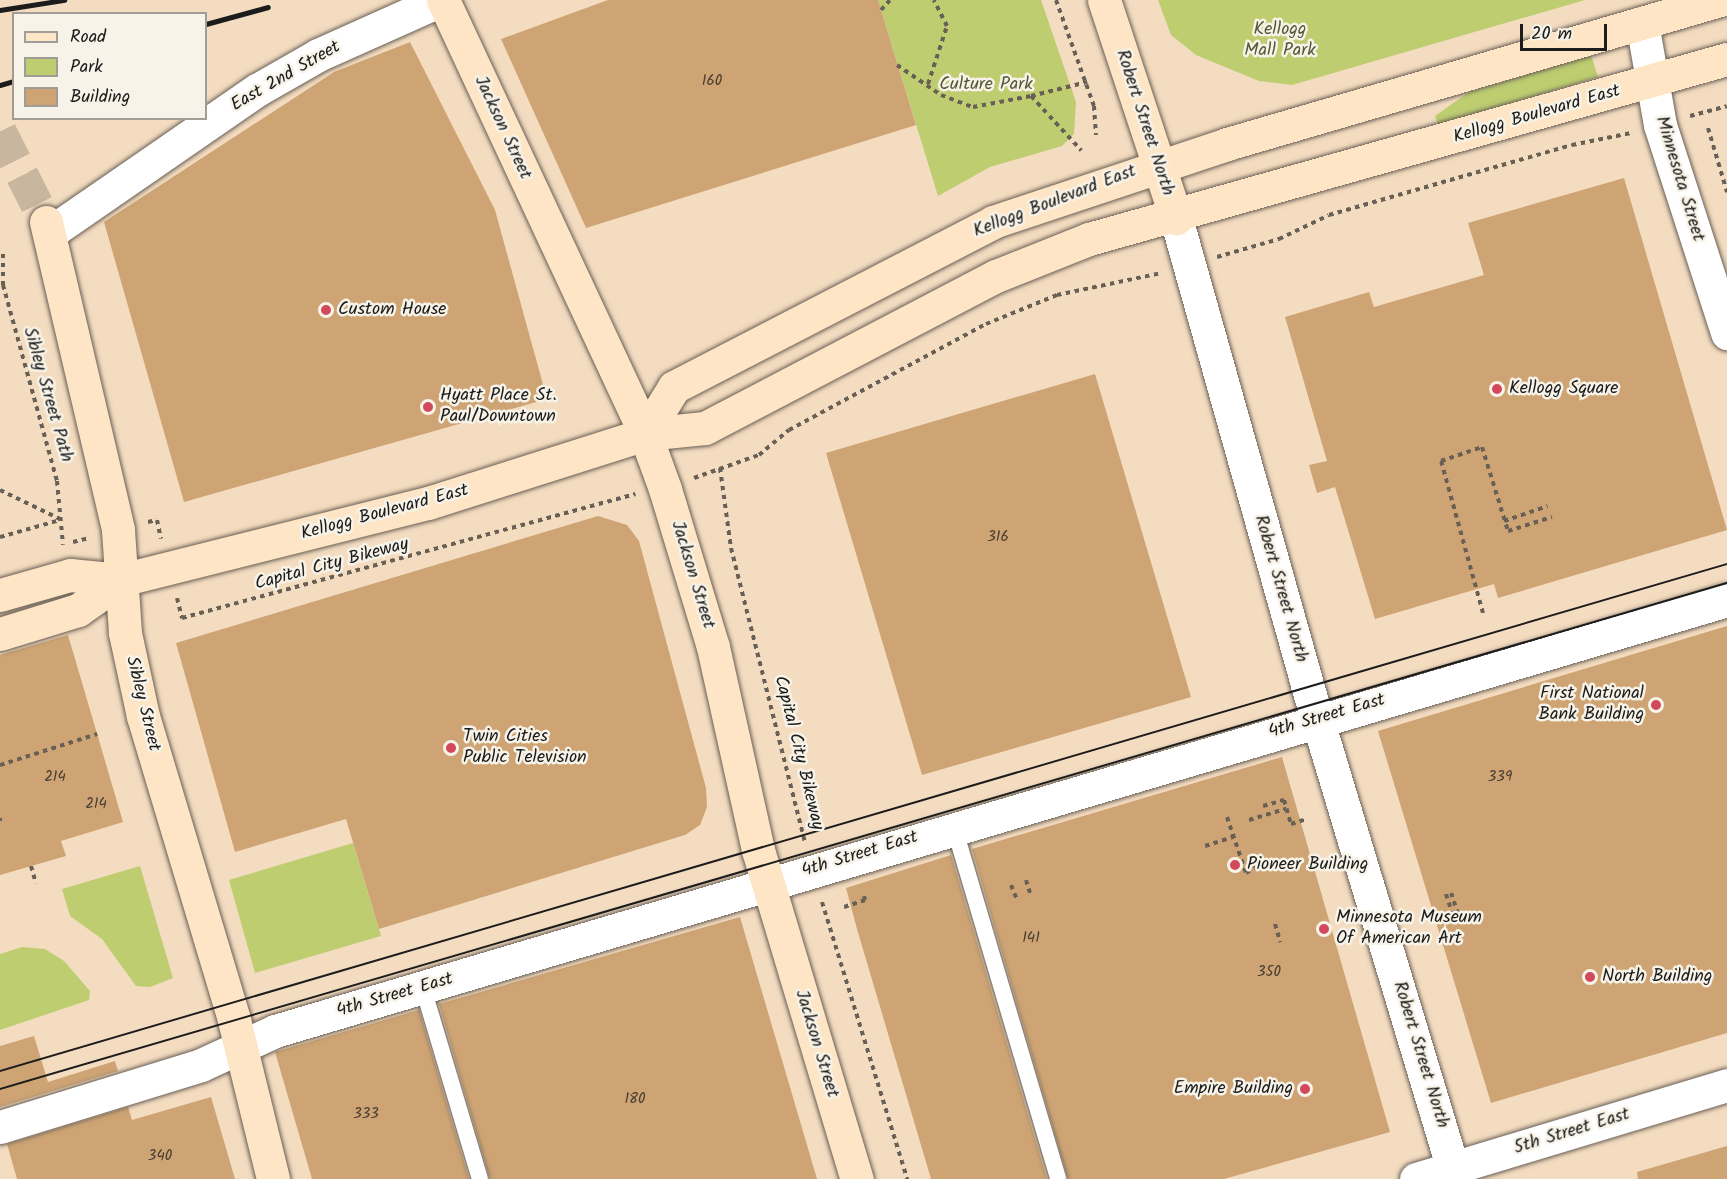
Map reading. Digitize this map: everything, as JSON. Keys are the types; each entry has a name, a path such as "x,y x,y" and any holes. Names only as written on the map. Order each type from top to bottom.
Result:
{"main road":[{"name":"Jackson Street","path":"442,0 645,434 708,627 768,883 857,1179"},
{"name":"Robert Street North","path":"1104,0 1176,218"},
{"name":"Kellogg Boulevard East","path":"645,434 674,387 993,222 1157,165 1720,0"},
{"name":"Kellogg Boulevard East","path":"0,595 70,575 121,580 428,503 645,434 705,428 996,276 1089,239 1176,218 1654,83 1727,59"},
{"name":"Sibley Street","path":"48,227 118,530 125,633 143,716 241,1046 273,1179"},
{"name":"Kellogg Boulevard East","path":"0,634 78,610 121,580"}],"street":[{"name":"East 2nd Street","path":"48,227 257,90 318,55 442,0"},
{"name":"Minnesota Street","path":"1642,23 1660,125 1727,333"},
{"name":"Robert Street North","path":"1176,218 1318,718 1455,1174"},
{"name":"4th Street East","path":"0,1127 201,1065 241,1046 423,988 954,826 1727,600"},
{"name":"5th Street East","path":"1416,1179 1455,1174 1727,1085"}],"lane":[{"path":"954,826 1058,1179"},
{"path":"423,988 480,1179"}],"path":[{"path":"881,10 890,0"},
{"path":"928,84 947,26 934,0"},
{"path":"1056,0 1086,82 1096,135"},
{"path":"897,65 955,102 973,106 1031,96 1086,82"},
{"path":"1031,96 1080,150"},
{"path":"1680,120 1727,106"},
{"path":"1708,128 1727,192"},
{"path":"1235,252 1329,215 1572,145 1640,131"},
{"name":"Sibley Street Path","path":"3,254 3,285 57,481 63,545"},
{"path":"698,477 759,455 789,430 986,324 1057,295 1158,274"},
{"path":"1483,613 1441,461 1482,447 1508,531 1552,517"},
{"name":"Capital City Bikeway","path":"720,468 735,565 813,869 907,1179"},
{"path":"0,490 61,520"},
{"name":"Capital City Bikeway","path":"182,618 627,496"},
{"path":"1504,521 1548,506"},
{"path":"0,537 61,520"},
{"path":"0,765 98,734"},
{"path":"1263,806 1284,800 1291,824 1305,819"},
{"path":"1264,816 1286,809"},
{"path":"1227,817 1246,873 1256,867"},
{"path":"1205,846 1233,837"},
{"path":"31,866 36,883"},
{"path":"1026,880 1031,896"},
{"path":"1011,885 1017,900"},
{"path":"1435,921 1458,914 1448,894"},
{"path":"844,907 865,900 864,896"},
{"path":"1275,924 1280,942"}],"green space":[{"name":"Culture Park","path":"878,0 1041,0 1076,102 1074,134 1062,146 990,167 938,196"},
{"name":"Kellogg Mall Park","path":"1158,0 1585,0 1292,85 1259,81 1196,55 1171,35"},
{"path":"1591,55 1598,77 1438,125 1435,116 1469,92"},
{"path":"353,843 381,936 255,973 229,880"},
{"path":"140,866 173,978 150,987 136,986 102,939 70,916 62,889"},
{"path":"22,947 45,949 64,961 90,991 89,1000 0,1030 0,954"}],"building":[{"path":"608,0 878,0 916,125 586,228 501,39"},
{"name":"Custom House","path":"410,42 495,210 547,399 184,502 104,222 334,72"},
{"name":"Kellogg Square","path":"1624,178 1727,530 1498,598 1494,584 1375,619 1335,487 1317,493 1309,465 1327,461 1285,317 1369,292 1374,307 1484,275 1468,223"},
{"path":"1095,374 1191,697 922,775 826,453"},
{"name":"Twin Cities Public Television","path":"598,516 627,525 639,541 706,788 707,807 700,825 685,835 379,929 346,819 235,852 176,643"},
{"name":"North Building","path":"1727,626 1727,1033 1491,1103 1378,731"},
{"path":"68,635 123,822 61,841 66,856 0,875 0,655"},
{"path":"1282,757 1390,1132 1224,1179 1068,1179 972,849"},
{"path":"951,855 1047,1179 931,1179 846,888"},
{"path":"740,917 817,1179 490,1179 439,1004"},
{"path":"419,1010 469,1179 312,1179 275,1052"},
{"path":"34,1036 48,1082 115,1061 118,1071 0,1107 0,1046"},
{"path":"211,1097 235,1179 17,1179 7,1144 128,1107 132,1120"},
{"path":"1727,1146 1727,1179 1638,1179 1637,1172"}],"tunnel":[{"path":"0,131 46,222"}],"tram line":[{"path":"0,1071 1727,564"},
{"path":"0,1089 1727,583"}],"railway":[{"path":"0,10 64,0"},
{"path":"207,24 268,7"},
{"path":"0,85 12,82"}],"place":[{"name":"Custom House","path":"326,310"},
{"name":"Kellogg Square","path":"1497,389"},
{"name":"Hyatt Place St. Paul/Downtown","path":"428,407"},
{"name":"First National Bank Building","path":"1656,705"},
{"name":"Twin Cities Public Television","path":"451,748"},
{"name":"Pioneer Building","path":"1235,865"},
{"name":"Minnesota Museum Of American Art","path":"1324,929"},
{"name":"North Building","path":"1590,977"},
{"name":"Empire Building","path":"1305,1089"}]}
